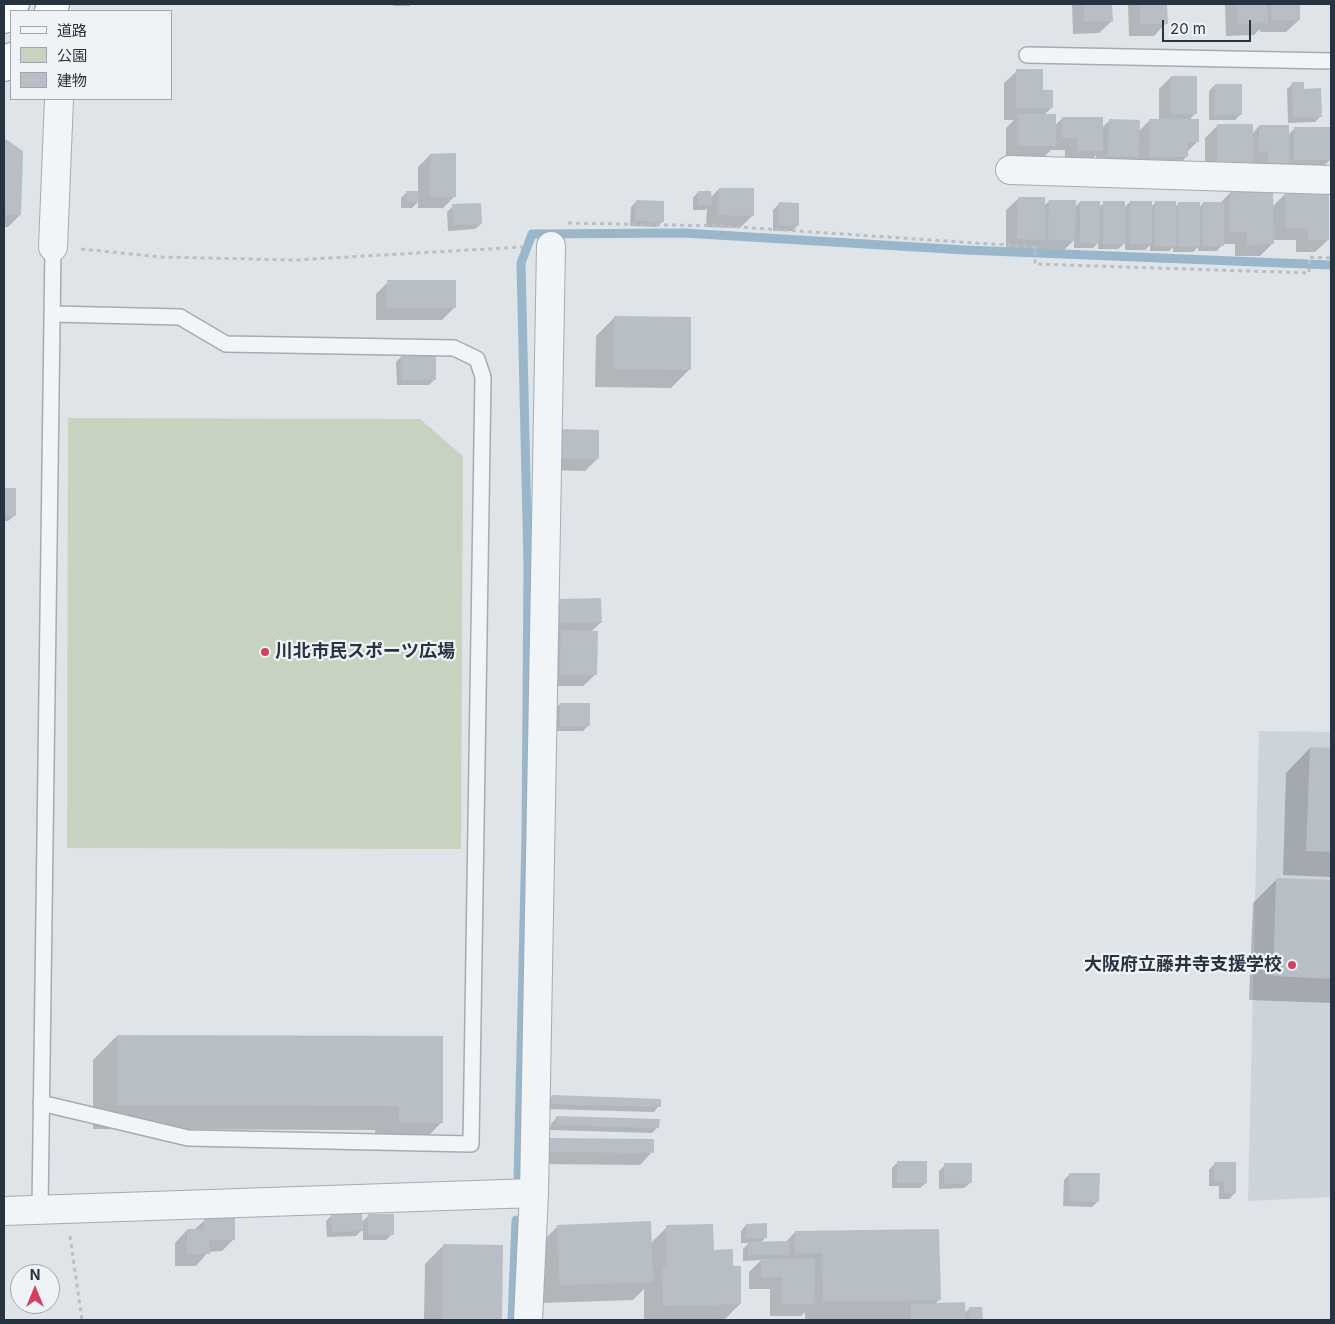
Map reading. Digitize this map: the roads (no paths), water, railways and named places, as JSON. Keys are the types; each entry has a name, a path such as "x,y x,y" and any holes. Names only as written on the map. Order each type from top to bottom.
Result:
{"street":[{"path":"53,247 59,100"},
{"path":"1010,170 1331,180"},
{"path":"528,1320 534,1193 555,234"},
{"path":"4,1211 534,1193"}],"lane":[{"path":"1027,55 1331,61"},
{"path":"53,247 41,1103 53,1209"},
{"path":"41,1103 188,1138 472,1144 483,377 477,359 454,348 226,344 180,317 53,314"}],"waterway":[{"path":"518,1179 526,836 528,565 521,263 532,234 684,233 965,250 1331,265"},
{"path":"512,1320 516,1220"}],"place":[{"name":"川北市民スポーツ広場","path":"265,652"},
{"name":"大阪府立藤井寺支援学校","path":"1292,965"}]}
